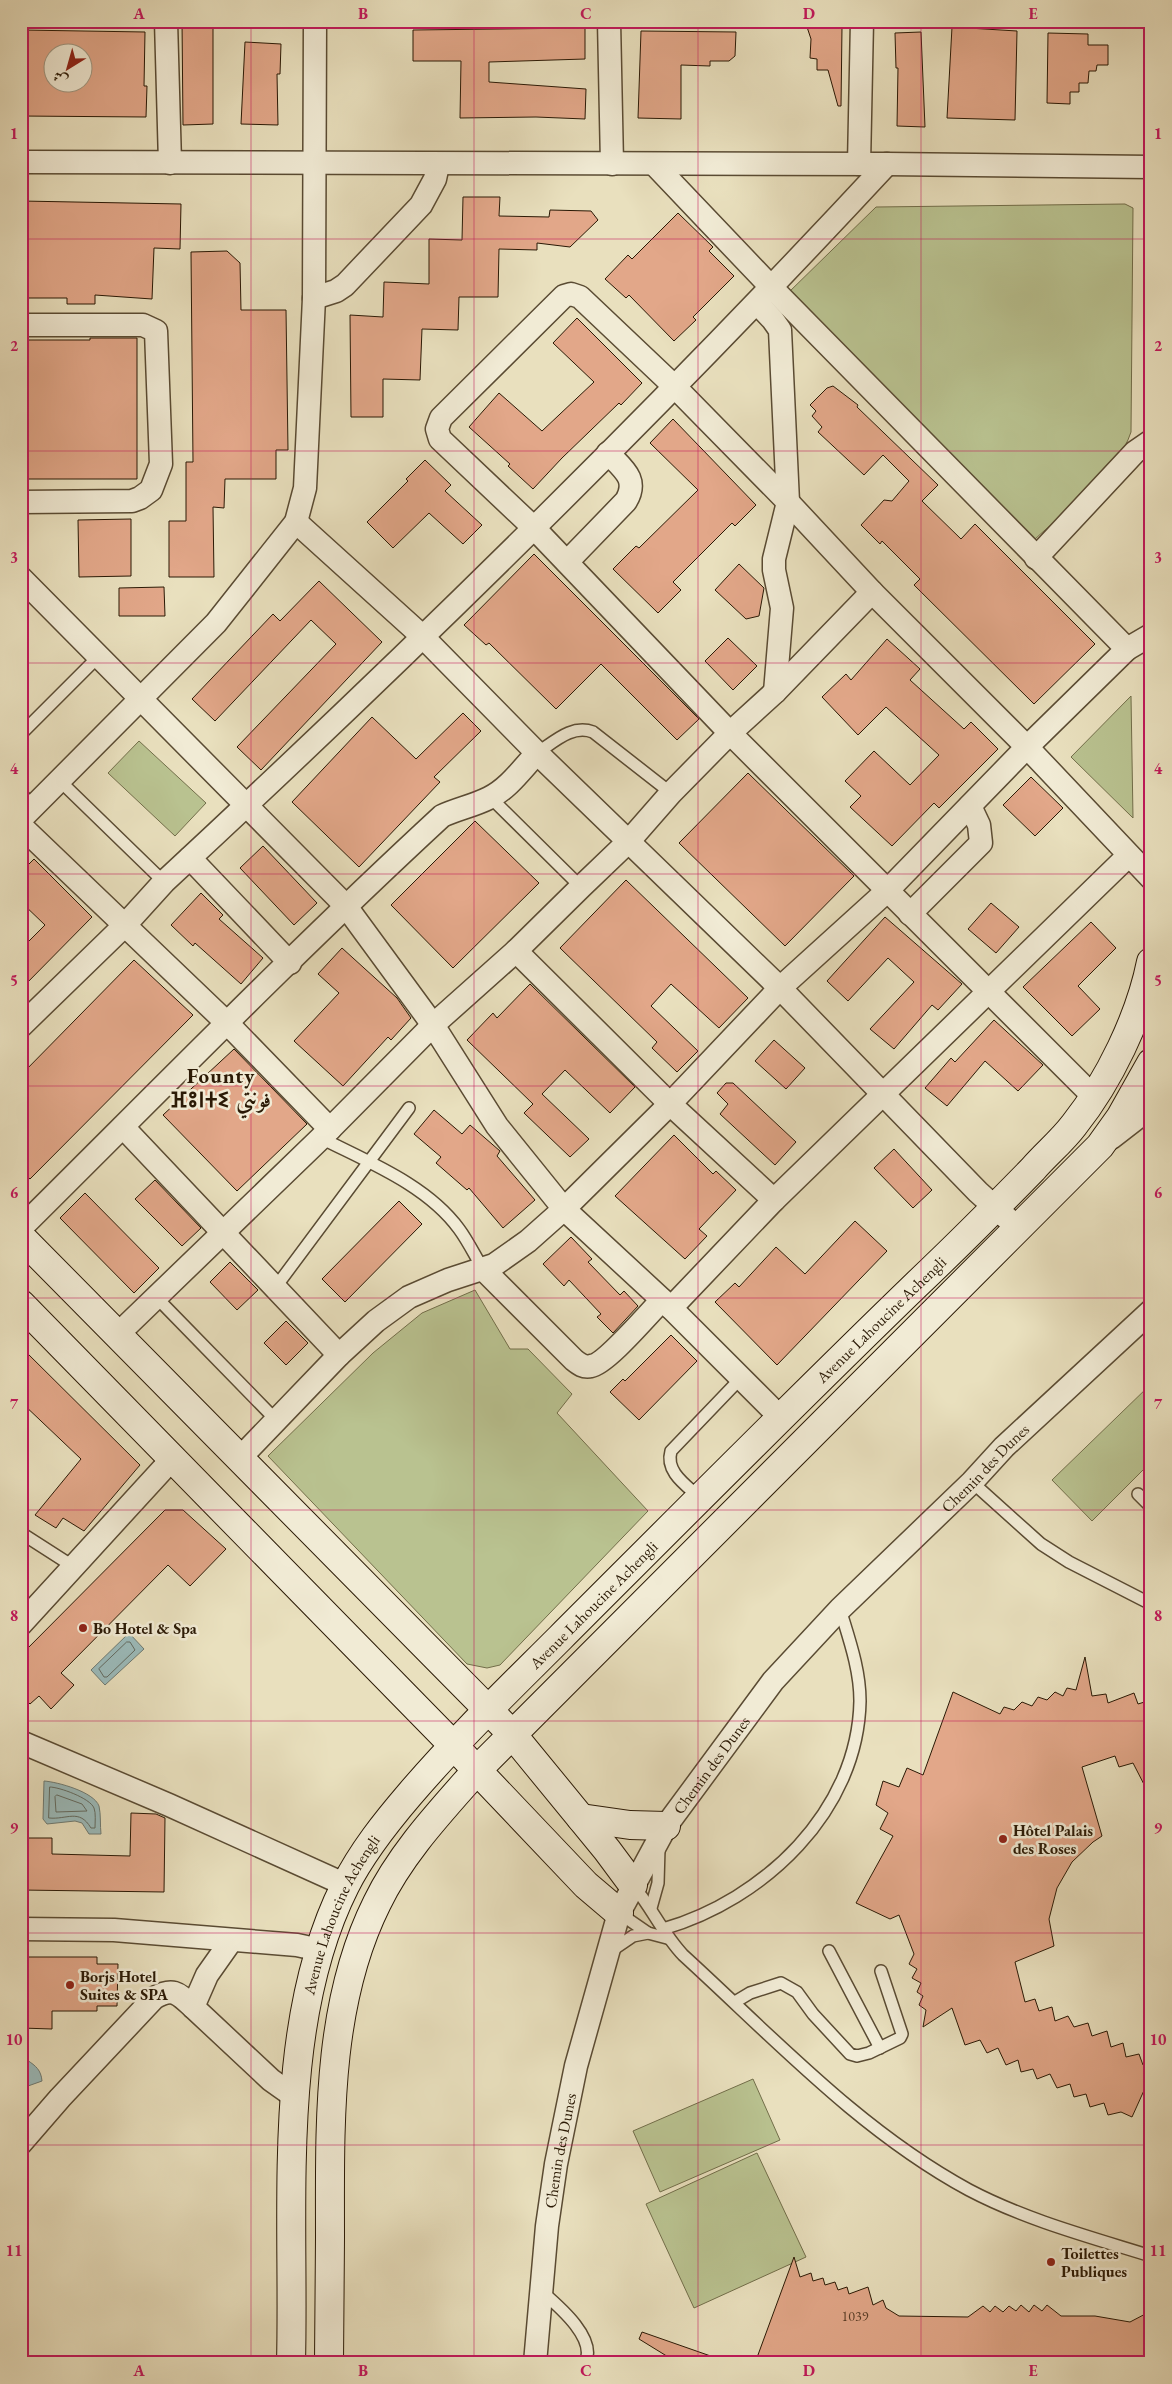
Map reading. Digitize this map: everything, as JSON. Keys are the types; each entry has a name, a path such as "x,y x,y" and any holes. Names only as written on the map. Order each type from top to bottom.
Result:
{"street":[{"path":"166,21 170,163"},
{"path":"25,806 60,781 216,623 296,522 305,488 314,298 315,21"},
{"path":"609,21 612,164"},
{"path":"858,164 862,21"},
{"path":"21,162 438,165 887,164 1151,167"},
{"path":"654,164 764,296 1036,558 1127,649"},
{"path":"21,1026 125,926 164,882 247,806 534,528 764,296 887,164"},
{"path":"314,298 336,292 345,285 421,205 435,179 438,165"},
{"path":"1093,1096 730,733 534,528 440,439 438,429 441,418 564,296 571,294 580,297 675,387 788,502 872,592 1027,747 1128,856 1151,878"},
{"path":"764,296 773,320 780,330 788,502 774,559 774,570 782,608 775,692"},
{"path":"21,325 143,325 156,331 161,464 151,490 132,501 21,502"},
{"path":"1036,558 1135,452 1151,441"},
{"path":"567,562 626,501 632,492 630,478 608,453"},
{"path":"296,522 422,636 537,753 780,988 978,1192 1018,1228"},
{"path":"21,578 100,655 345,905 433,1025 497,1126 564,1209 666,1304 780,1417"},
{"path":"117,1334 326,1134 433,1025 516,951 629,841 671,793 730,733 775,692 872,592"},
{"path":"240,1458 339,1355 376,1321 409,1297 448,1280 494,1265 528,1241 564,1209 670,1104 780,988 887,891 1027,747 1127,649 1151,635"},
{"path":"21,1228 290,963 345,905 442,816 460,807 490,798 504,788 537,753"},
{"path":"910,914 981,842 979,825 970,806"},
{"path":"21,826 228,1024 326,1134"},
{"path":"483,1269 574,1360 583,1366 593,1366 613,1351 666,1304 1128,856"},
{"path":"190,858 290,963"},
{"path":"516,951 670,1104 774,1200"},
{"name":"Avenue Lahoucine Achengli","path":"291,2363 295,2097 306,2006 320,1950 346,1885 370,1845 395,1811 452,1744 780,1417 996,1207 1074,1125 1121,1049 1137,1014 1151,962"},
{"name":"Avenue Lahoucine Achengli","path":"329,2363 329,2141 340,2020 353,1963 376,1903 396,1868 477,1770 512,1734 1100,1146 1120,1118 1151,1063"},
{"path":"1100,1146 1151,1107"},
{"path":"123,1128 339,1355"},
{"path":"21,1237 512,1734 582,1818 633,1885"},
{"path":"21,1304 174,1458 586,1884 619,1913"},
{"name":"Chemin des Dunes","path":"535,2363 540,2289 556,2164 576,2066 619,1913 663,1831 773,1681 840,1609 972,1482 1004,1447 1151,1311"},
{"path":"21,1624 174,1458"},
{"path":"21,1742 169,1805 346,1885"},
{"path":"582,1818 663,1831"},
{"path":"21,1929 114,1930 297,1945 320,1950"},
{"path":"193,2007 207,1975 231,1941"},
{"path":"21,2143 60,2098 154,1998 165,1992 173,1992 193,2007 271,2080 295,2097"}],"lane":[{"path":"21,734 100,655"},
{"path":"537,753 570,732 583,728 593,732 671,793"},
{"path":"60,781 164,882"},
{"path":"490,798 581,887"},
{"path":"275,1288 370,1163 408,1108"},
{"path":"326,1134 370,1163 406,1183 443,1212 459,1228 483,1269"},
{"path":"156,1297 276,1420"},
{"path":"700,1498 673,1471 670,1458 671,1451 741,1378"},
{"path":"972,1482 1041,1544 1069,1562 1151,1604"},
{"path":"1138,1494 1151,1507"},
{"path":"21,1534 74,1567"},
{"path":"608,1954 633,1936 648,1933 665,1934 723,1905 773,1871 798,1847 838,1789 857,1730 860,1700 857,1664 840,1609"},
{"path":"651,1908 658,1883 663,1831"},
{"path":"633,1885 651,1908 665,1934 683,1955 854,2113 916,2158 970,2190 1009,2208 1151,2256"},
{"path":"619,1913 648,1933"},
{"path":"829,1951 880,2048"},
{"path":"734,2002 750,1993 781,1983 797,1992 813,2014 850,2054 862,2056 900,2038 902,2034 881,1971"},
{"path":"540,2289 576,2325 587,2349 585,2363"}],"green space":[{"path":"1125,204 1133,208 1131,432 1115,463 1103,477 1076,504 1034,540 787,294 876,207"},
{"path":"1131,696 1133,818 1071,757"},
{"path":"139,741 206,803 175,836 108,773"},
{"path":"475,1290 510,1349 528,1349 572,1394 557,1413 648,1511 500,1665 487,1668 467,1664 268,1456 373,1353 422,1313"},
{"path":"1151,1384 1151,1462 1092,1521 1052,1480"},
{"path":"753,2079 780,2140 660,2192 633,2131"},
{"path":"757,2153 806,2257 694,2308 646,2204"}],"water":[{"path":"129,1633 144,1649 105,1685 91,1670"},
{"path":"44,1781 58,1783 83,1792 96,1801 100,1809 101,1834 89,1834 82,1823 75,1821 47,1824 43,1819"},
{"path":"27,2060 37,2069 42,2081 28,2086 21,2095 21,2061"}],"building":[{"path":"182,21 213,21 213,124 183,125"},
{"path":"807,27 842,27 841,106 838,106 828,70 817,70 817,59 810,58 811,39"},
{"path":"952,27 1017,31 1015,120 947,118"},
{"path":"585,28 585,59 489,62 489,82 586,89 585,119 536,117 460,118 461,61 413,61 413,30"},
{"path":"21,30 145,32 144,86 147,86 146,117 21,116"},
{"path":"641,31 736,32 735,56 729,61 710,61 710,66 681,65 681,119 638,118"},
{"path":"921,32 925,127 897,126 898,68 896,68 895,33"},
{"path":"1048,33 1088,34 1088,45 1108,45 1108,65 1097,65 1096,71 1089,71 1088,83 1079,83 1079,92 1070,92 1070,104 1047,103"},
{"path":"245,42 281,44 280,74 277,74 278,125 241,124"},
{"path":"463,197 500,197 499,216 549,217 550,210 591,211 598,220 570,247 537,243 537,250 499,249 498,297 459,297 458,330 422,329 420,380 383,379 383,417 351,417 350,315 383,317 384,282 429,284 429,239 462,240"},
{"path":"21,201 181,204 180,249 154,248 152,299 95,295 95,304 67,304 67,298 21,298"},
{"path":"678,213 713,247 709,251 734,276 693,317 696,320 674,341 629,295 626,298 605,279 628,255 632,259"},
{"path":"227,251 240,263 241,310 286,310 288,450 276,450 276,479 225,479 224,508 213,507 214,577 169,577 169,521 186,521 186,462 193,462 191,252"},
{"path":"577,318 642,383 621,405 619,403 562,458 533,489 508,466 510,464 469,427 499,393 542,431 594,382 553,343"},
{"path":"90,338 137,338 137,479 21,479 21,340 90,340"},
{"path":"833,386 858,405 857,407 938,485 922,501 961,539 975,524 1095,644 1034,704 914,585 920,579 882,541 880,544 861,525 884,500 892,501 909,481 883,455 864,475 818,432 822,427 812,416 816,411 810,405 827,388"},
{"path":"673,419 756,505 735,526 732,523 673,582 681,590 658,613 613,569 636,546 639,548 698,490 650,443"},
{"path":"425,460 451,485 445,491 482,525 463,544 429,513 393,548 367,522 408,481 406,479"},
{"path":"131,519 131,576 79,577 78,520"},
{"path":"534,554 699,719 677,740 601,664 556,709 489,643 486,645 464,625"},
{"path":"739,564 764,588 759,616 746,619 715,590"},
{"path":"319,581 382,642 261,770 237,747 336,644 311,620 215,721 192,699 273,614 280,621"},
{"path":"164,587 165,616 119,616 119,588"},
{"path":"728,638 757,666 733,690 705,661"},
{"path":"887,639 920,669 910,680 964,729 971,722 998,749 939,808 934,803 892,846 850,807 861,796 845,781 874,751 910,785 939,755 886,707 858,735 822,697 846,674 851,680"},
{"path":"463,713 481,731 434,777 440,782 359,867 292,802 372,717 416,759"},
{"path":"748,773 854,876 785,946 679,843"},
{"path":"1031,777 1063,808 1035,836 1003,805"},
{"path":"475,821 539,883 453,968 391,905"},
{"path":"263,846 317,903 294,925 240,868"},
{"path":"34,859 92,917 21,989 21,949 45,925 21,902 21,872"},
{"path":"626,880 748,998 719,1028 671,984 651,1006 698,1051 677,1072 652,1048 657,1042 560,948"},
{"path":"201,893 223,915 219,919 263,958 241,984 195,943 193,946 171,925"},
{"path":"991,903 1019,927 996,953 968,929"},
{"path":"885,917 962,984 938,1010 932,1005 894,1049 870,1029 914,982 888,958 848,1001 827,981"},
{"path":"1091,922 1116,948 1078,986 1100,1009 1072,1036 1023,987"},
{"path":"342,948 397,998 411,1018 391,1040 388,1037 343,1086 294,1041 339,993 318,974"},
{"path":"134,960 193,1015 30,1179 21,1171 21,1075"},
{"path":"530,984 635,1087 610,1113 565,1070 542,1094 589,1139 570,1157 524,1113 533,1104 467,1040 493,1013 497,1018"},
{"path":"994,1020 1043,1065 1018,1091 985,1061 947,1106 925,1088 951,1058 955,1062"},
{"path":"774,1040 805,1068 786,1089 755,1061"},
{"path":"234,1049 307,1124 237,1191 163,1115"},
{"path":"726,1083 733,1083 796,1142 775,1165 720,1114 728,1104 717,1093"},
{"path":"434,1110 462,1134 470,1125 500,1151 497,1156 535,1200 503,1228 469,1188 467,1190 436,1163 441,1157 414,1134"},
{"path":"674,1135 713,1174 716,1171 736,1190 699,1229 707,1236 685,1259 615,1196"},
{"path":"894,1149 932,1190 913,1208 874,1168"},
{"path":"155,1180 201,1228 182,1246 135,1199"},
{"path":"85,1193 159,1268 134,1293 60,1218"},
{"path":"399,1201 422,1224 345,1302 322,1279"},
{"path":"855,1221 887,1251 777,1365 715,1302 735,1283 739,1287 776,1247 805,1274"},
{"path":"571,1237 592,1259 588,1262 620,1295 624,1291 638,1306 613,1333 597,1317 601,1314 569,1280 564,1286 543,1264"},
{"path":"230,1262 258,1290 237,1310 210,1282"},
{"path":"286,1321 308,1343 286,1365 264,1343"},
{"path":"671,1335 697,1361 639,1420 610,1392 623,1379 625,1381"},
{"path":"21,1347 140,1465 84,1531 63,1518 56,1528 35,1515 81,1459 21,1402"},
{"path":"165,1510 183,1510 226,1549 190,1586 168,1565 61,1673 74,1685 51,1709 39,1696 30,1704 21,1695 21,1655"},
{"path":"1085,1657 1092,1696 1106,1694 1108,1703 1134,1693 1138,1704 1151,1700 1151,1798 1133,1763 1119,1767 1115,1756 1082,1767 1102,1836 1072,1862 1057,1888 1049,1919 1054,1946 1015,1962 1025,2002 1035,1999 1039,2011 1052,2007 1055,2021 1068,2016 1074,2027 1088,2023 1092,2036 1107,2031 1111,2047 1123,2043 1126,2057 1139,2054 1143,2065 1151,2068 1151,2075 1132,2117 1121,2112 1108,2115 1104,2103 1090,2107 1086,2094 1074,2097 1070,2084 1057,2088 1050,2074 1037,2079 1033,2069 1021,2072 1018,2060 1006,2065 998,2048 987,2053 980,2040 965,2045 952,2008 923,2027 926,2010 919,2005 923,1996 917,1992 921,1983 912,1978 917,1969 909,1964 914,1954 899,1915 890,1919 856,1903 893,1836 880,1829 888,1813 876,1805 883,1781 899,1787 907,1768 923,1775 953,1692 1000,1714 1004,1707 1014,1710 1022,1702 1032,1706 1038,1697 1047,1700 1055,1692 1063,1696 1067,1688 1076,1690"},
{"path":"131,1813 156,1814 165,1818 164,1892 21,1890 21,1838 52,1838 52,1854 130,1856"},
{"name":"Borjs Hotel Suites & SPA","path":"21,1957 97,1957 97,1964 118,1964 117,2006 97,2006 97,2011 52,2011 52,2029 21,2028"},
{"path":"794,2257 800,2277 811,2273 813,2281 823,2278 825,2285 835,2282 838,2290 847,2287 849,2294 868,2287 873,2305 883,2300 886,2308 899,2316 968,2317 983,2306 990,2312 995,2306 1003,2312 1009,2306 1016,2311 1021,2305 1029,2312 1034,2305 1042,2311 1047,2305 1061,2316 1095,2316 1130,2322 1151,2311 1151,2363 755,2363"},
{"path":"642,2332 722,2360 722,2363 678,2363 639,2339"}],"place":[{"name":"Bo Hotel & Spa","path":"83,1628"},
{"name":"Hôtel Palais des Roses","path":"1003,1839"},
{"name":"Borjs Hotel Suites & SPA","path":"70,1985"},
{"name":"Toilettes Publiques","path":"1051,2262"}],"district":[{"name":"Founty ⴼⵓⵏⵜⵉ فونتي","path":"221,1087"}]}
